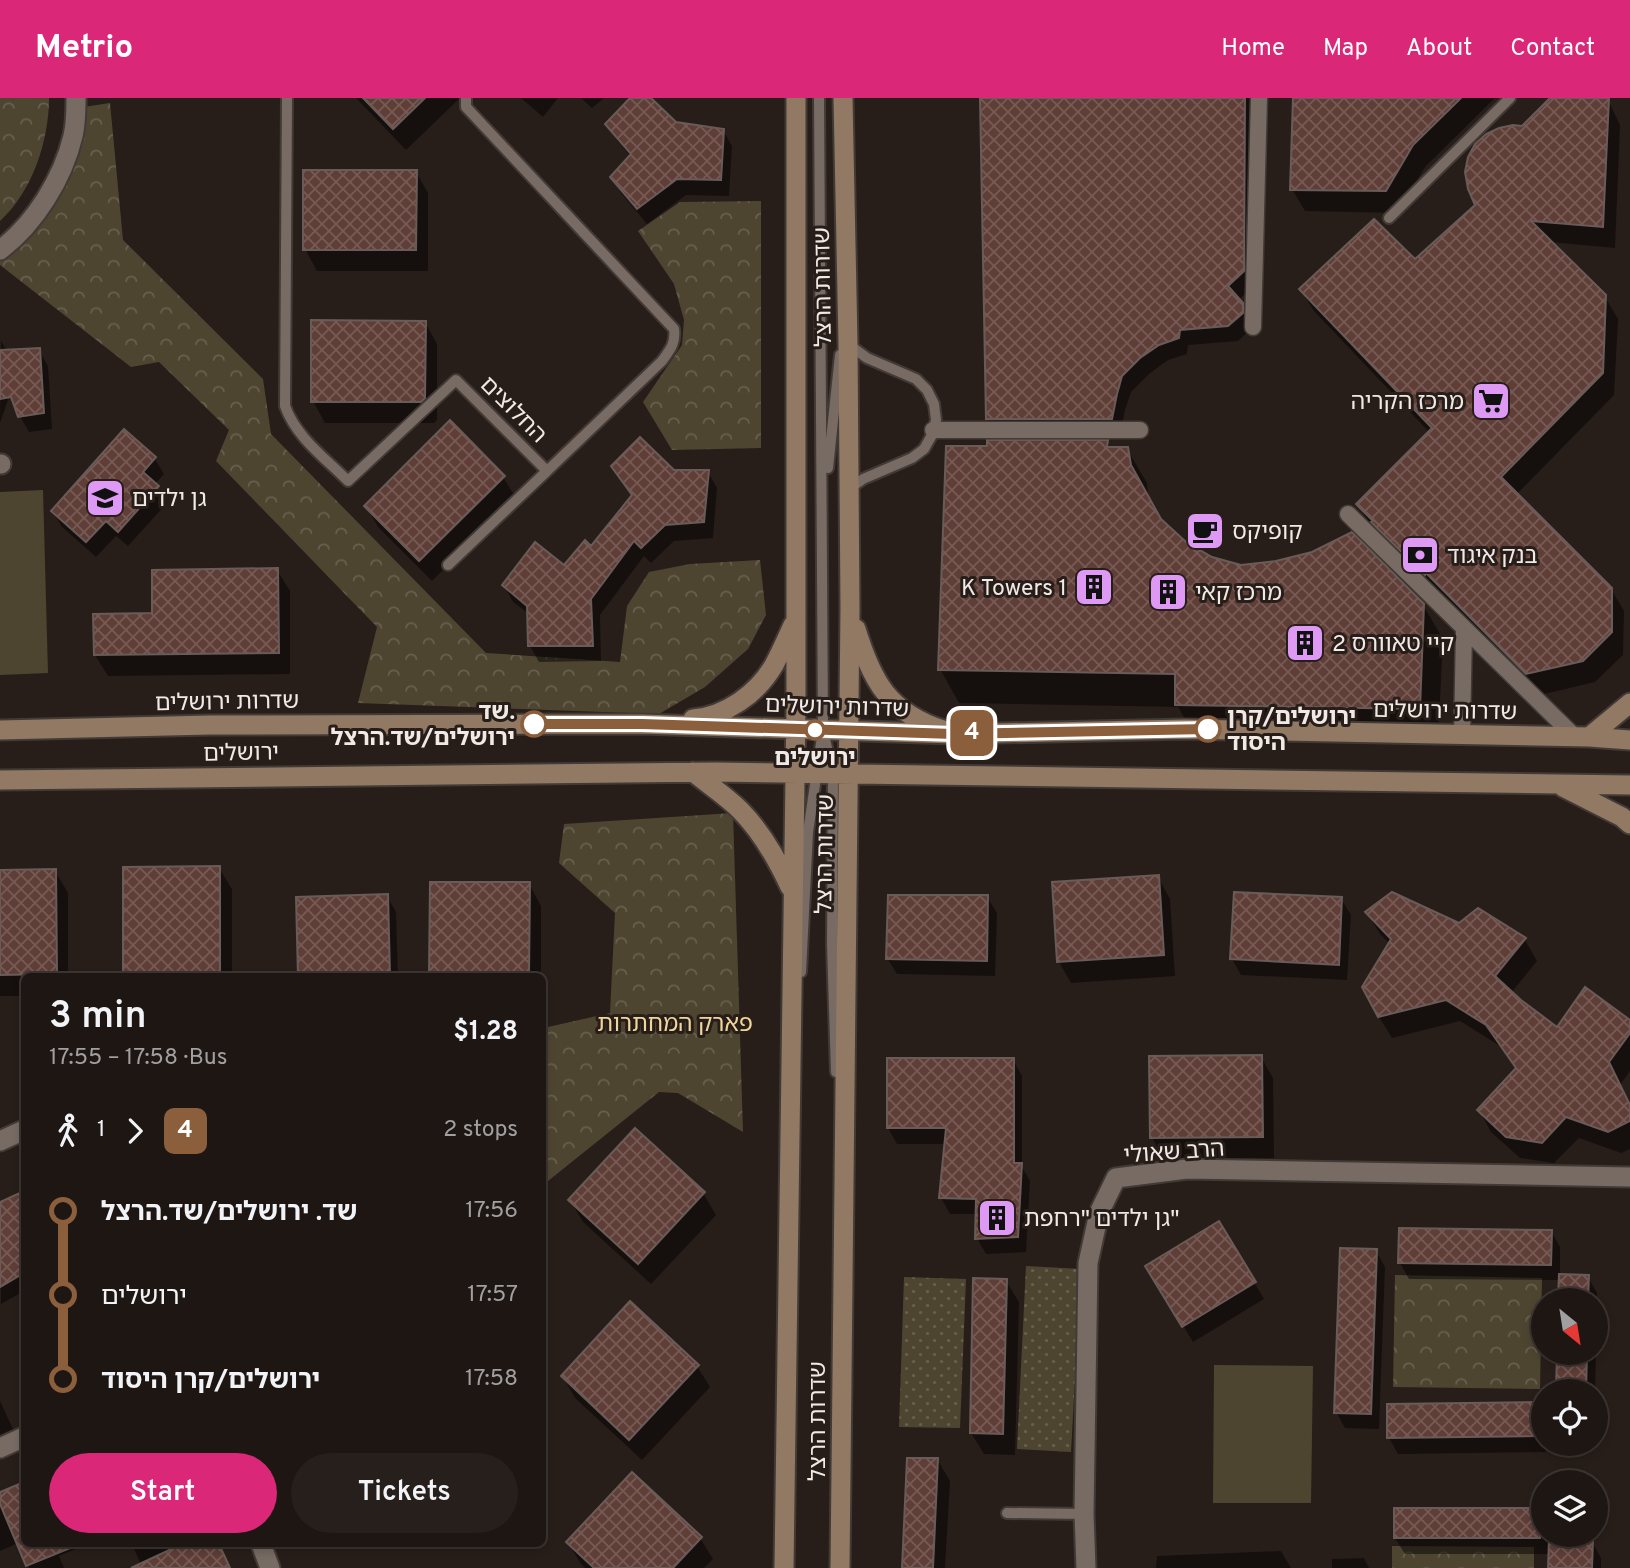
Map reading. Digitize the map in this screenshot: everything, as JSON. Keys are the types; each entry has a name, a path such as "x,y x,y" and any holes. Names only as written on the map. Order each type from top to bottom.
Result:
{"main road":[{"name":"שדרות הרצל","path":"783,1568 795,772 796,98"},
{"name":"שדרות הרצל","path":"840,1568 843,1196 833,774 850,731 848,344 843,98"},
{"path":"850,608 865,659 886,695 915,717 954,734"},
{"path":"642,724 706,718 735,705 754,691 773,667 796,618"},
{"path":"1582,737 1630,703"},
{"name":"שדרות ירושלים","path":"0,730 210,725 642,724 954,734 1185,729 1630,740"},
{"path":"693,772 1630,785"},
{"path":"693,772 739,809 753,825 775,856 793,893"},
{"name":"ירושלים","path":"0,780 693,772"},
{"path":"1559,785 1622,817 1630,824"}],"street":[{"path":"0,250 44,203 64,165 74,134 76,98"},
{"path":"1253,327 1259,98"},
{"path":"933,430 1140,430"},
{"path":"1348,514 1464,628 1582,737"},
{"path":"1462,735 1464,628"},
{"path":"0,1141 21,1131"},
{"name":"הרב שאולי","path":"1086,1568 1084,1514 1088,1264 1099,1213 1115,1178 1186,1169 1630,1177"},
{"path":"0,1448 21,1438"},
{"path":"262,1547 270,1568"}],"lane":[{"name":"החלוצים","path":"287,98 285,405 290,420 299,432 348,481 456,380 547,471 662,361 673,347 676,338 674,329 466,107 466,98"},
{"path":"789,1214 806,855 833,774 823,730 819,98"},
{"path":"1389,218 1510,98"},
{"path":"822,519 847,292"},
{"path":"848,344 867,358 916,379 927,390 934,404 936,420 924,449 912,458 849,489"},
{"path":"448,565 547,471"},
{"path":"1007,1513 1084,1514"}],"green space":[{"path":"0,98 49,98 46,131 30,181 0,221"},
{"path":"110,103 123,240 263,379 271,434 486,653 620,662 627,606 649,572 690,564 760,560 766,615 748,649 705,687 659,714 358,703 377,627 216,461 229,430 159,362 131,367 0,265 0,259 54,206 77,159 84,107"},
{"path":"761,201 761,448 672,450 643,402 682,345 684,320 674,284 638,231 680,202"},
{"path":"43,490 48,673 0,675 0,492"},
{"name":"פארק המחתרות","path":"733,813 743,1132 678,1093 659,1092 548,1181 548,1027 610,1013 615,913 559,863 564,824"},
{"path":"1026,1266 1081,1269 1071,1452 1017,1449"},
{"path":"1395,1275 1542,1278 1542,1288 1531,1288 1531,1365 1540,1365 1540,1379 1531,1379 1531,1389 1393,1387"},
{"path":"904,1277 966,1279 960,1428 899,1427"},
{"path":"1214,1365 1313,1366 1311,1503 1213,1503"},
{"path":"1392,1546 1534,1547 1534,1568 1392,1568"}],"building":[{"path":"363,98 425,98 393,129"},
{"path":"630,98 651,98 676,122 724,129 721,180 677,179 637,209 610,177 631,154 605,124"},
{"path":"980,98 1245,98 1244,271 1228,286 1243,303 1243,313 1228,326 1180,330 1179,338 1159,345 1140,358 1122,376 1112,419 986,419"},
{"path":"1293,98 1461,98 1413,145 1386,191 1290,190"},
{"name":"מרכז הקריה","path":"1550,98 1609,98 1603,227 1531,221 1606,295 1603,373 1501,477 1612,588 1612,632 1583,661 1526,674 1371,522 1373,521 1356,504 1432,428 1299,289 1374,219 1415,259 1475,205 1465,172 1468,157 1475,144 1486,134 1499,128 1522,126"},
{"path":"303,170 417,170 416,250 303,250"},
{"path":"311,320 426,321 425,398 421,402 311,402"},
{"path":"40,348 44,413 18,417 11,397 0,399 0,350"},
{"path":"450,420 505,476 419,561 364,506"},
{"name":"גן ילדים","path":"124,429 156,457 143,472 159,486 118,532 106,521 86,542 51,511"},
{"path":"640,437 674,470 709,470 704,522 665,525 641,548 634,541 591,599 593,646 528,646 527,606 502,585 535,542 564,565 585,540 591,546 632,495 611,466"},
{"name":"מרכז קאי","path":"987,440 1108,440 1107,447 1128,447 1131,465 1161,519 1186,542 1212,557 1241,565 1276,561 1312,552 1352,532 1424,604 1420,709 1175,705 1175,674 938,670 946,446 987,446"},
{"path":"278,568 279,653 94,655 93,614 152,613 152,570"},
{"path":"220,866 220,973 123,973 123,867"},
{"path":"56,869 57,973 0,975 0,870"},
{"path":"1159,875 1164,955 1057,962 1052,882"},
{"path":"430,882 530,882 529,973 429,973"},
{"path":"1234,892 1342,897 1339,965 1230,959"},
{"path":"1392,892 1459,923 1478,908 1526,938 1495,976 1557,1027 1585,987 1630,1020 1630,1033 1609,1062 1630,1105 1630,1121 1608,1132 1566,1117 1542,1143 1506,1137 1477,1110 1516,1068 1486,1025 1446,1000 1378,1017 1362,987 1391,939 1365,912"},
{"path":"388,894 390,973 298,973 296,897"},
{"path":"888,895 988,895 987,961 886,959"},
{"path":"1262,1055 1263,1137 1150,1138 1149,1056"},
{"path":"887,1058 1014,1058 1014,1163 1022,1163 1018,1237 975,1239 976,1199 939,1198 946,1128 887,1128"},
{"path":"635,1128 705,1192 638,1264 568,1200"},
{"path":"21,1192 21,1275 0,1287 0,1202"},
{"path":"1219,1221 1256,1282 1182,1327 1145,1266"},
{"path":"1399,1228 1552,1230 1551,1265 1398,1263"},
{"path":"1340,1248 1377,1249 1371,1414 1334,1413"},
{"path":"1559,1274 1589,1275 1588,1288 1558,1288"},
{"path":"973,1278 1007,1279 1003,1434 970,1433"},
{"path":"630,1301 699,1365 629,1440 561,1376"},
{"path":"1557,1365 1587,1365 1586,1379 1556,1379"},
{"path":"1531,1402 1531,1436 1387,1438 1387,1404"},
{"path":"907,1458 938,1458 933,1568 902,1568"},
{"path":"632,1472 702,1537 673,1568 594,1568 566,1542"},
{"path":"21,1483 21,1547 73,1547 26,1566 0,1504 0,1492"},
{"path":"1394,1508 1531,1508 1531,1538 1394,1538"},
{"path":"176,1547 220,1547 230,1568 131,1568"},
{"path":"1549,1547 1593,1547 1592,1568 1548,1568"}],"bus line":[{"name":"4","path":"534,724 642,724 954,734 1208,729"}],"place":[{"name":"מרכז הקריה","path":"1491,401"},
{"name":"גן ילדים","path":"105,498"},
{"name":"קופיקס","path":"1205,531"},
{"name":"בנק איגוד","path":"1420,555"},
{"name":"K Towers 1","path":"1094,587"},
{"name":"מרכז קאי","path":"1168,592"},
{"name":"קיי טאוורס 2","path":"1305,643"},
{"name":"שד. ירושלים/שד.הרצל","path":"534,724"},
{"name":"ירושלים/קרן היסוד","path":"1208,729"},
{"name":"ירושלים","path":"815,730"},
{"name":"גן ילדים \"רחפת\"","path":"997,1218"}]}
